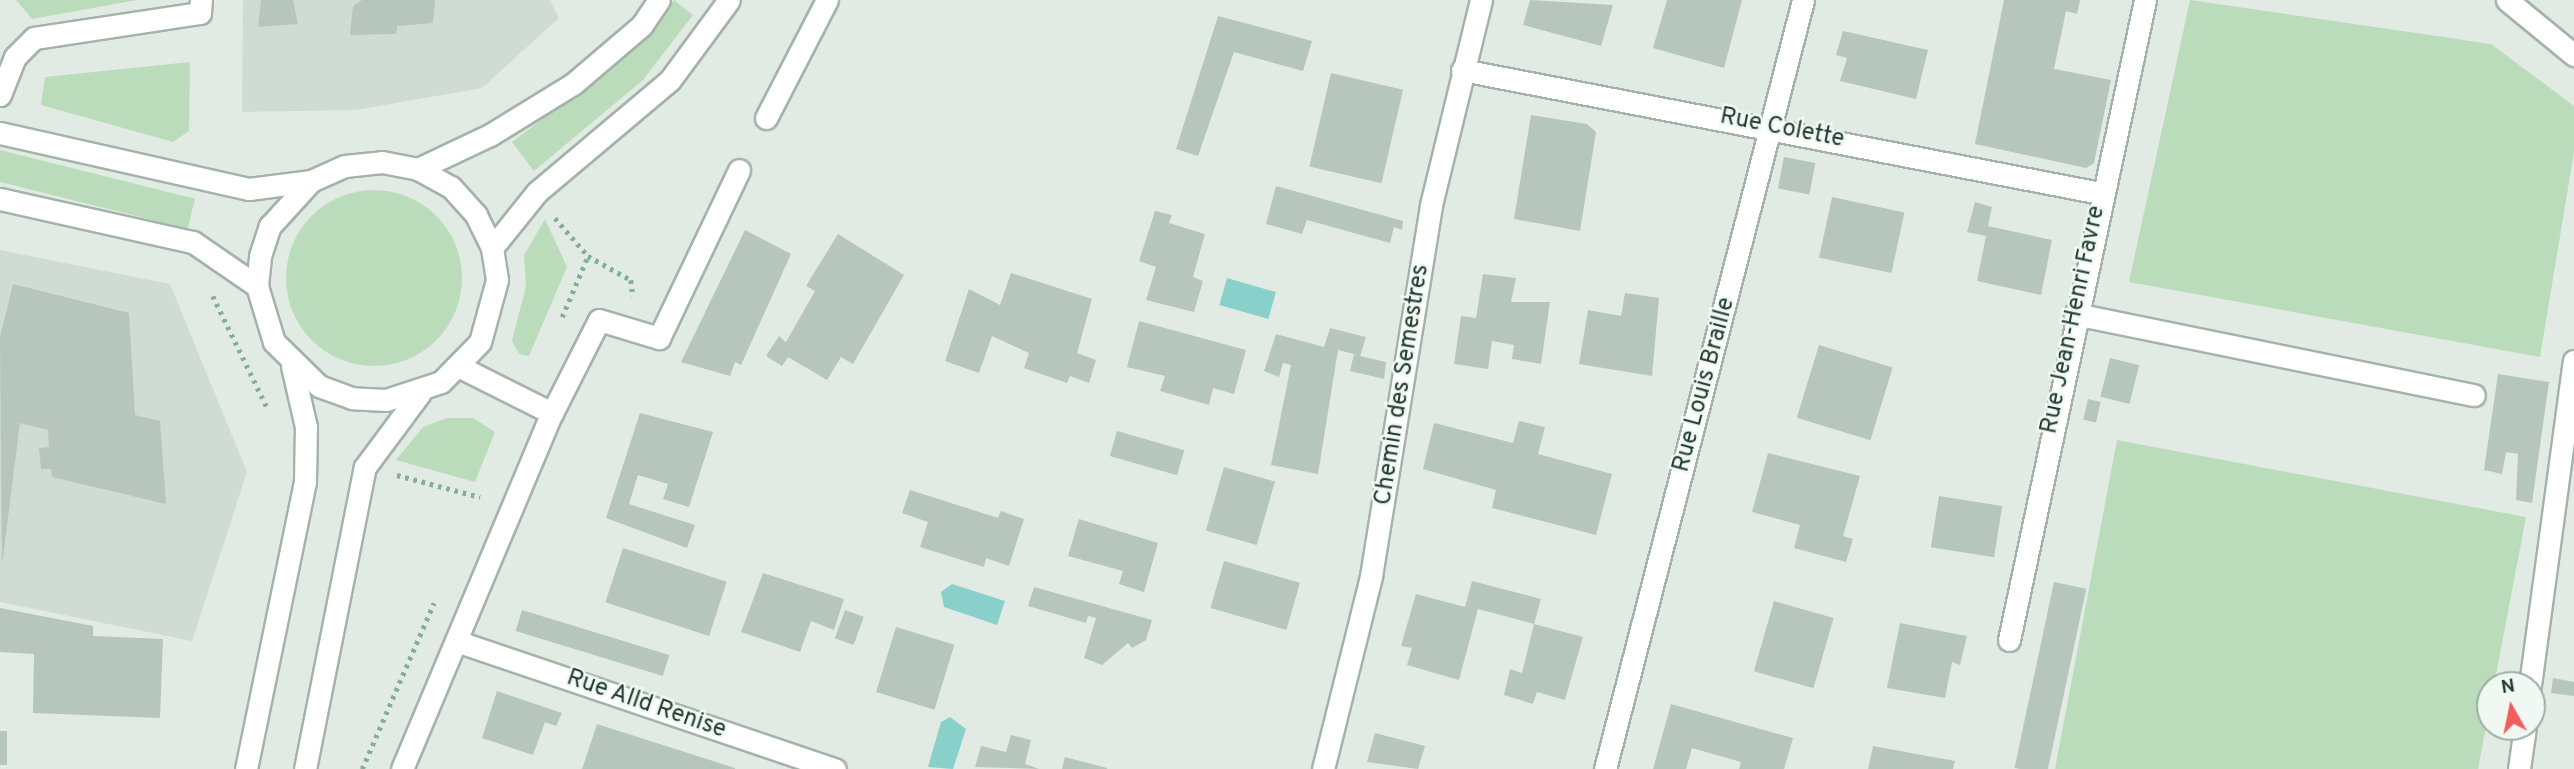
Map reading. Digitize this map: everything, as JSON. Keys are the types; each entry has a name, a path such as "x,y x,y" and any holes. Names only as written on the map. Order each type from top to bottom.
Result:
{"street":[{"path":"0,95 15,57 34,38 200,13 201,0"},
{"path":"418,169 490,135 573,84 642,25 659,0"},
{"path":"492,248 537,192 670,80 729,0"},
{"path":"766,118 827,0"},
{"name":"Chemin des Semestres","path":"1323,769 1371,576 1432,205 1462,70 1481,0"},
{"name":"Rue Louis Braille","path":"1605,769 1774,127 1803,0"},
{"name":"Rue Jean-Henri Favre","path":"2009,640 2100,193 2145,0"},
{"path":"2507,0 2574,55"},
{"name":"Rue Colette","path":"1462,70 1774,127 2100,193"},
{"path":"0,133 210,185 249,190 311,181 345,166 382,162 418,169 468,205 492,248 493,312 460,367 420,393 365,467 305,769"},
{"path":"402,769 552,413 599,320 659,338 739,170"},
{"path":"246,769 305,482 306,427 292,366 262,315 257,286 270,226 311,181"},
{"path":"0,199 193,242 257,286"},
{"path":"2075,314 2474,395"},
{"path":"2532,671 2574,361"},
{"path":"292,366 319,386 352,398 420,393"},
{"path":"460,367 552,413"},
{"name":"Rue Alld Renise","path":"456,641 835,769"},
{"path":"2519,769 2523,741"}],"path":[{"path":"569,236 588,257 631,280 634,299 624,328"},
{"path":"208,286 272,418"}],"shaded area":[{"path":"243,0 550,0 559,18 482,88 356,110 242,112"},
{"path":"0,250 170,284 247,472 192,641 0,602"}],"green space":[{"path":"16,0 137,0 32,19"},
{"path":"674,0 693,15 643,80 534,171 512,142 571,97"},
{"path":"2190,0 2491,44 2574,106 2574,152 2540,357 2129,282"},
{"path":"190,62 189,131 173,142 41,105 45,77"},
{"path":"0,150 195,199 188,229 0,182"},
{"path":"374,190 408,197 436,216 455,244 462,278 455,312 436,340 408,359 374,366 340,359 312,340 293,312 286,278 293,244 312,216 340,197"},
{"path":"545,219 567,267 529,356 519,354 512,341 526,286 524,255"},
{"path":"447,418 473,418 495,432 475,482 396,460 423,427"},
{"path":"2117,440 2526,517 2497,671 2476,671 2476,741 2483,741 2478,769 2055,769"}],"water":[{"path":"1227,278 1276,292 1268,319 1219,305"},
{"path":"952,584 1005,601 997,625 944,607 941,592"},
{"path":"950,717 966,729 953,769 928,767 941,722"}],"building":[{"path":"261,0 293,0 298,24 258,27"},
{"path":"362,0 435,0 433,23 397,26 396,34 350,35 353,6"},
{"path":"1530,0 1613,5 1601,46 1523,25"},
{"path":"1667,0 1742,0 1724,68 1653,48"},
{"path":"2004,0 2080,0 2077,14 2066,11 2054,69 2111,80 2094,163 2086,168 1975,144"},
{"path":"1218,16 1312,41 1303,71 1234,52 1198,156 1176,149"},
{"path":"1843,31 1928,50 1916,99 1840,81 1847,58 1836,55"},
{"path":"1331,73 1403,90 1382,183 1309,167"},
{"path":"1531,115 1587,124 1596,132 1580,231 1514,219"},
{"path":"1784,157 1815,163 1809,195 1778,188"},
{"path":"1276,186 1403,221 1402,230 1394,227 1390,243 1307,220 1302,234 1266,224"},
{"path":"1832,197 1904,212 1891,273 1819,258"},
{"path":"1975,202 1992,207 1988,226 2052,240 2041,295 1977,281 1986,236 1967,232"},
{"path":"1155,211 1172,215 1169,223 1205,234 1193,277 1203,281 1194,312 1146,300 1156,267 1139,261"},
{"path":"745,230 791,254 741,365 735,362 730,376 681,362"},
{"path":"838,234 904,275 853,364 841,357 827,380 788,357 782,366 766,356 779,336 786,342 815,291 806,286"},
{"path":"1011,273 1092,299 1077,353 1096,360 1089,383 1070,376 1067,383 1024,368 1029,353 992,336 979,373 945,361 969,289 1000,305"},
{"path":"1483,274 1516,278 1511,302 1550,302 1541,364 1512,359 1514,345 1492,341 1488,369 1454,364 1461,316 1476,318"},
{"path":"13,284 129,313 135,415 160,421 166,504 52,477 51,469 41,469 39,448 49,447 48,430 20,423 2,565 0,337"},
{"path":"1625,293 1659,298 1652,376 1579,364 1588,310 1621,316"},
{"path":"1139,321 1246,350 1234,394 1213,388 1209,405 1160,391 1165,376 1127,367"},
{"path":"1330,328 1366,337 1360,356 1386,362 1384,379 1350,371 1354,354 1338,350 1318,474 1271,465 1291,365 1283,363 1279,377 1264,371 1276,334 1324,347"},
{"path":"1819,345 1893,368 1870,440 1797,418"},
{"path":"2110,358 2139,365 2129,404 2100,397"},
{"path":"2498,374 2549,382 2532,503 2516,500 2518,454 2506,452 2502,474 2484,470"},
{"path":"2088,399 2101,402 2096,422 2083,419"},
{"path":"640,413 713,432 689,507 663,499 668,484 638,475 629,504 695,525 687,548 606,518"},
{"path":"1519,421 1545,427 1538,454 1612,474 1596,535 1492,508 1496,490 1423,469 1434,423 1513,443"},
{"path":"1117,431 1184,450 1177,475 1110,456"},
{"path":"1768,453 1860,476 1843,536 1853,539 1846,562 1794,548 1800,525 1752,512"},
{"path":"1224,467 1275,482 1257,545 1206,530"},
{"path":"910,490 998,518 1001,511 1024,519 1009,566 986,558 984,567 920,547 928,522 902,513"},
{"path":"1939,496 2002,506 1994,557 1931,547"},
{"path":"1079,519 1158,543 1144,592 1119,584 1123,571 1068,556"},
{"path":"623,548 727,582 709,636 605,602"},
{"path":"1224,561 1300,583 1286,630 1210,608"},
{"path":"763,573 844,599 834,630 811,621 800,652 741,632"},
{"path":"1472,581 1541,599 1534,624 1478,609 1459,680 1407,665 1412,648 1401,646 1416,594 1465,607"},
{"path":"2054,582 2086,589 2048,769 2014,768"},
{"path":"1034,587 1152,620 1146,640 1132,648 1128,643 1102,665 1084,658 1096,618 1088,616 1086,623 1028,606"},
{"path":"1774,601 1834,618 1813,688 1754,671"},
{"path":"0,608 93,626 93,636 163,639 160,718 33,713 34,654 0,652"},
{"path":"522,610 669,655 663,676 516,631"},
{"path":"845,610 864,617 854,645 835,638"},
{"path":"1900,623 1967,636 1960,665 1952,662 1945,698 1887,688"},
{"path":"1534,624 1583,637 1565,700 1537,692 1533,704 1504,695 1510,669 1522,673"},
{"path":"896,627 954,645 934,710 876,692"},
{"path":"2553,678 2574,682 2574,696 2551,693"},
{"path":"497,691 562,713 556,726 545,722 533,755 482,738"},
{"path":"1671,704 1793,738 1784,769 1739,769 1741,762 1692,748 1686,769 1653,769"},
{"path":"597,724 735,768 735,769 582,769"},
{"path":"0,731 7,731 7,765 0,765"},
{"path":"1375,733 1425,746 1418,769 1367,762"},
{"path":"1011,735 1031,740 1025,764 1039,769 975,767 981,746 1006,752"},
{"path":"1873,746 1955,761 1953,769 1868,769"},
{"path":"1065,757 1107,768 1107,769 1062,769"}]}
